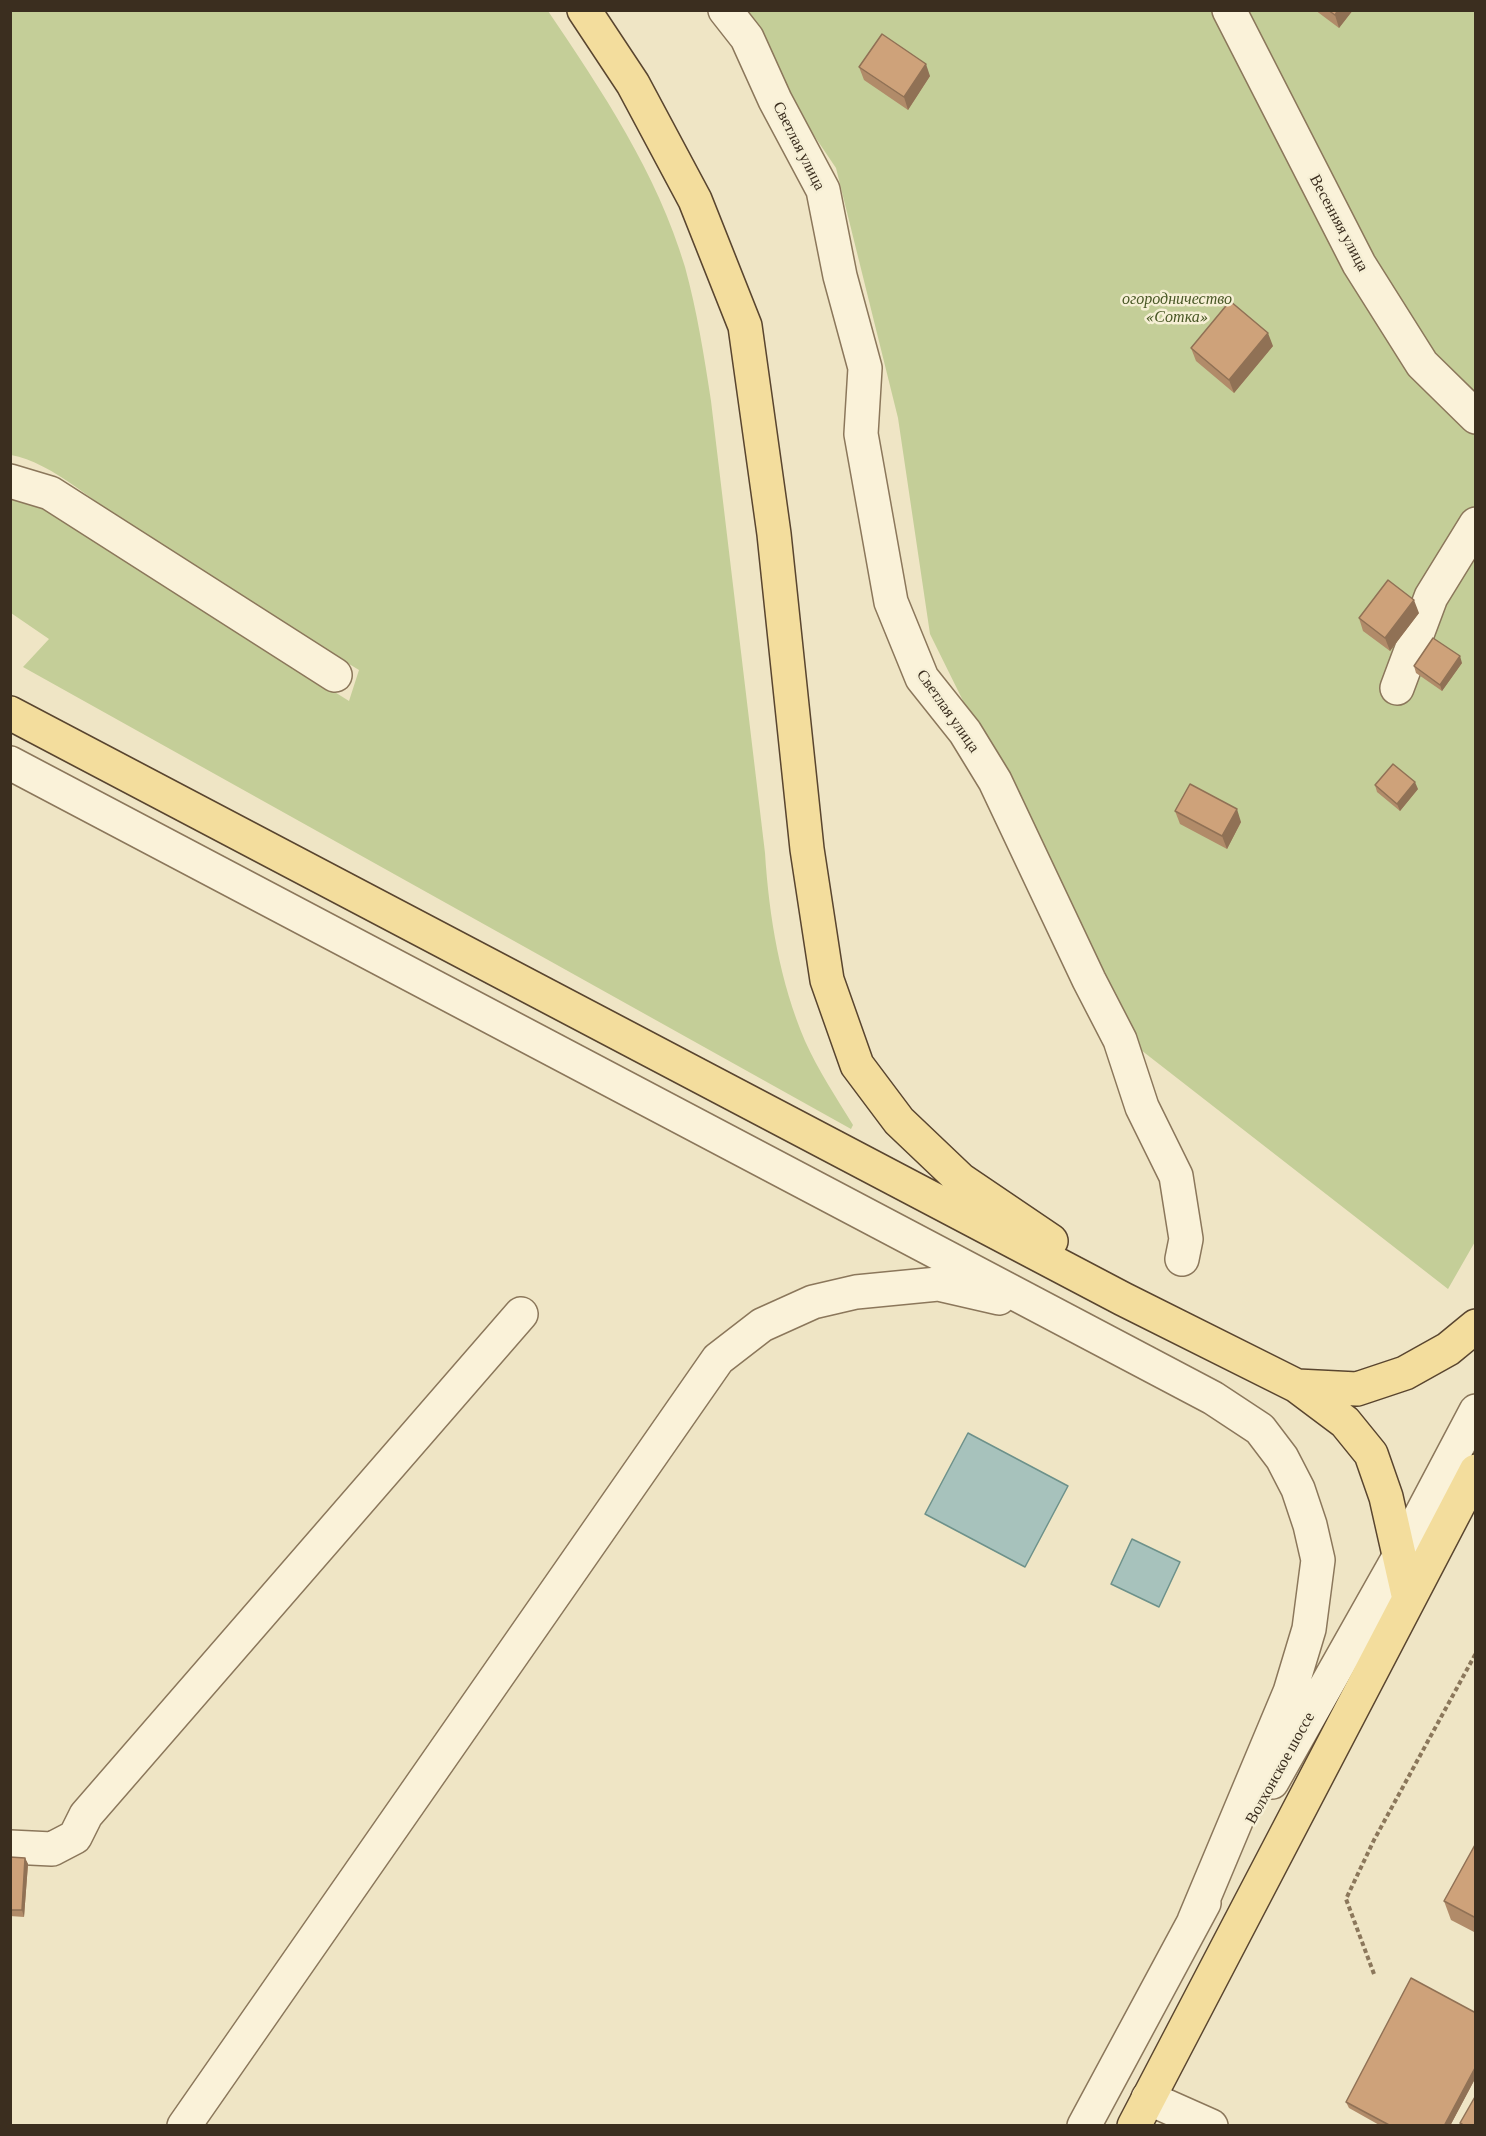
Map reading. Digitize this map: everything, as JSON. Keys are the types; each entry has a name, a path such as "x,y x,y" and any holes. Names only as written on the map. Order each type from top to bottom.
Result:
{"main road":[{"path":"584,10 633,84 695,200 745,326 774,534 807,849 827,980 857,1065 899,1121 961,1179 1041,1233 1123,1299"},
{"path":"10,713 1123,1299 1298,1386 1345,1422 1371,1454 1386,1497 1409,1599"},
{"path":"1298,1386 1357,1389 1406,1373 1449,1349 1476,1326"},
{"path":"1141,2112 1476,1471"}],"street":[{"name":"Светлая улица","path":"725,10 747,38 775,100 823,190 840,276 865,368 861,434 891,602 922,678 965,732 996,781 1120,1040 1142,1107 1176,1176 1186,1239 1182,1260"},
{"name":"Весенняя улица","path":"1229,10 1359,264 1422,364 1476,417"},
{"path":"10,481 50,493 334,675"},
{"path":"1396,688 1431,597 1476,524"},
{"path":"10,763 1213,1398 1260,1429 1282,1458 1298,1489 1310,1525 1318,1560 1309,1629 1290,1692 1194,1921"},
{"path":"184,2126 718,1359 762,1325 813,1302 855,1292 938,1284 1042,1308"},
{"path":"10,1847 52,1849 75,1837 86,1815 521,1314"},
{"name":"Волхонское шоссе","path":"1084,2126 1194,1921 1400,1555 1476,1411"},
{"path":"1141,2112 1211,2126"}],"path":[{"path":"1374,1974 1346,1899 1374,1840 1476,1653"}],"green space":[{"path":"10,11 548,11 608,102 644,166 673,232 685,267 697,317 711,401 769,901 777,949 796,1019 805,1041 821,1073 853,1125 851,1129 23,667 49,639 11,613 11,498 43,509 349,701 359,670 163,548 43,466 11,455"},
{"name":"огородничество «Сотка»","path":"730,11 1475,11 1476,1240 1448,1289 1132,1043 930,634 898,418 836,168"}],"water":[{"path":"968,1433 1068,1486 1025,1567 925,1514"},
{"path":"1132,1539 1180,1562 1159,1607 1111,1584"}],"building":[{"path":"1328,10 1338,10 1335,15"},
{"path":"882,34 926,64 904,97 859,67"},
{"path":"1230,301 1268,333 1229,380 1191,348"},
{"path":"1388,580 1414,600 1385,638 1359,618"},
{"path":"1433,638 1460,656 1440,685 1414,666"},
{"path":"1393,764 1415,782 1397,804 1375,785"},
{"path":"1190,784 1237,809 1222,836 1175,811"},
{"path":"1476,1843 1476,1918 1444,1901"},
{"path":"10,1857 25,1858 22,1910 10,1910"},
{"path":"1411,1978 1476,2013 1476,2066 1444,2126 1391,2126 1346,2102"},
{"path":"1476,2095 1476,2126 1465,2126 1460,2123"}]}
